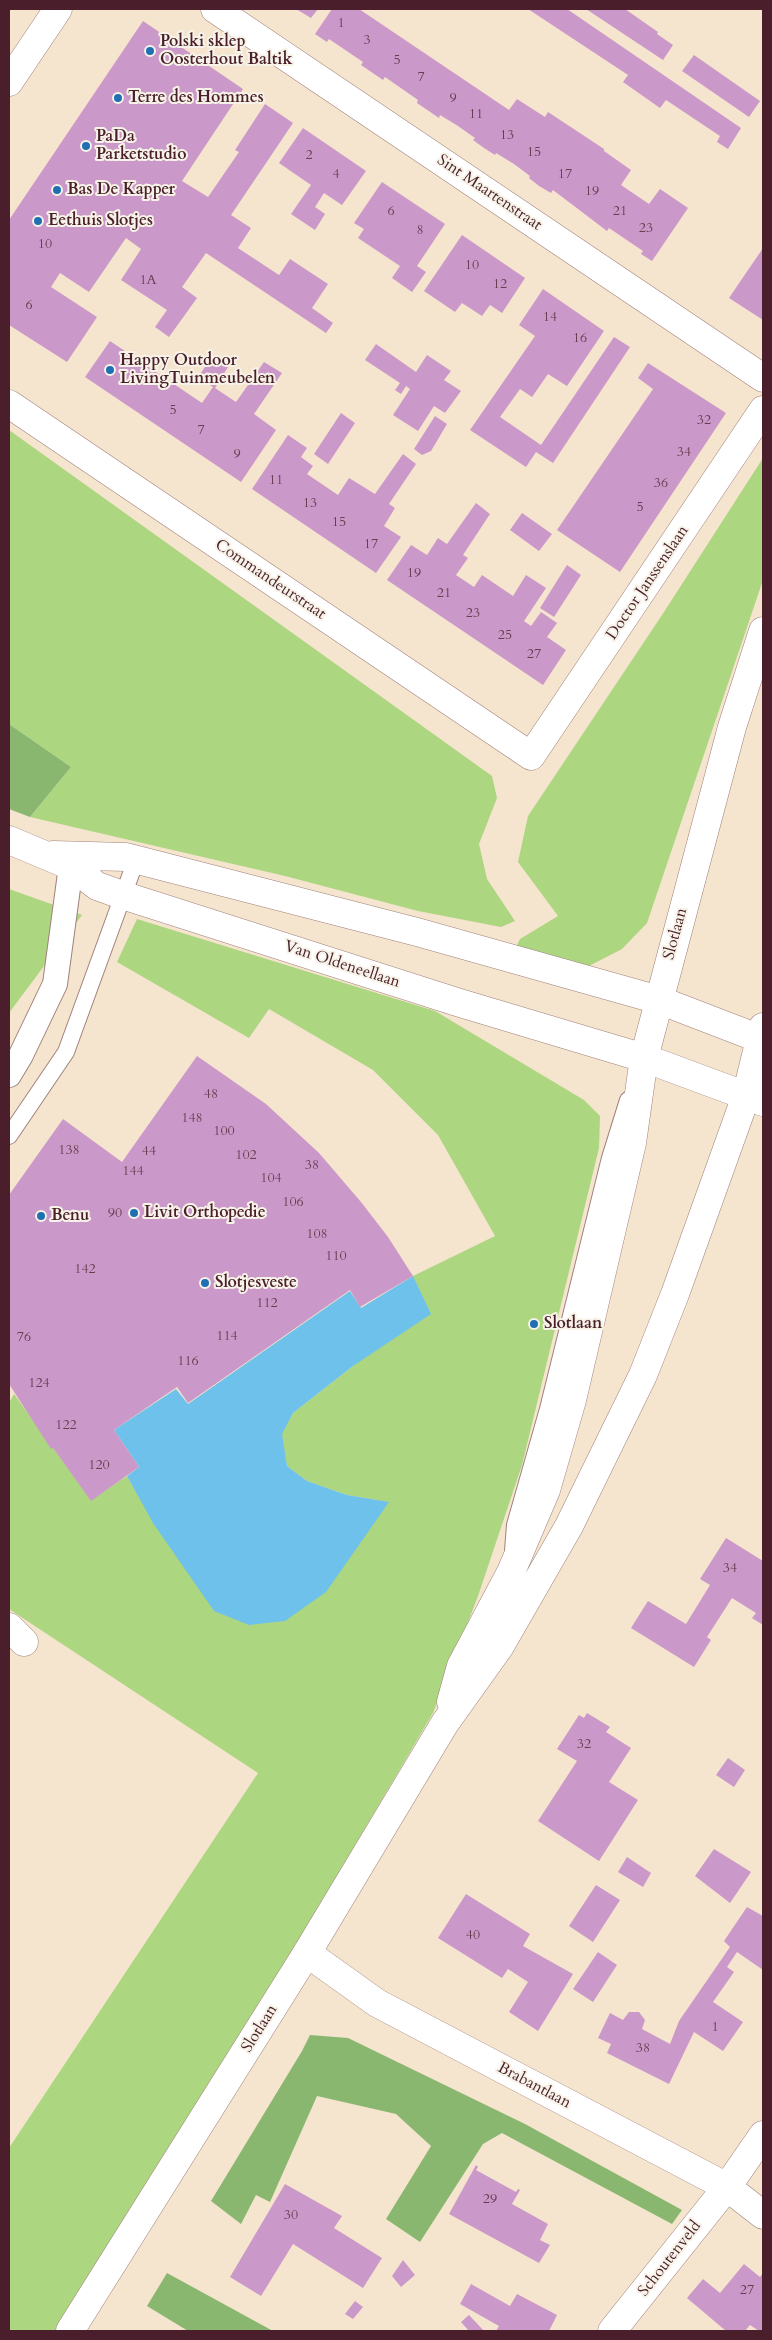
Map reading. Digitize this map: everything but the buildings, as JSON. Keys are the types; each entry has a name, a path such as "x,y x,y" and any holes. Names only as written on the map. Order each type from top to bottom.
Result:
{"street":[{"path":"9,82 58,9"},
{"name":"Sint Maartenstraat","path":"215,9 763,378"},
{"name":"Commandeurstraat","path":"9,404 531,756"},
{"name":"Doctor Janssenslaan","path":"531,756 763,410"},
{"name":"Slotlaan","path":"445,1723 461,1666 511,1572 546,1490 572,1400 634,1135 644,1058 732,726 763,631"},
{"name":"Van Oldeneellaan","path":"9,840 60,860 97,886 122,895 460,1003 644,1058 754,1099"},
{"name":"Van Oldeneellaan","path":"60,860 126,857 417,932 659,1000 762,1035"},
{"path":"9,1075 21,1055 55,984 60,860"},
{"name":"Slotlaan","path":"70,2331 307,1953 445,1723 500,1646 569,1526 639,1384 754,1099 762,1035"},
{"name":"Brabantlaan","path":"307,1953 377,2003 727,2187 763,2215"},
{"name":"Schoutenveld","path":"612,2331 727,2187 763,2135"}],"lane":[{"path":"9,1136 66,1052 136,860"}],"green space":[{"path":"9,430 492,776 497,798 479,844 487,879 515,921 501,927 418,911 285,876 30,817 71,767 9,724"},
{"path":"763,458 763,580 647,923 622,949 585,968 516,947 520,939 558,916 518,862 528,816 664,612"},
{"path":"9,724 71,767 30,817 9,809"},
{"path":"9,889 82,915 9,1013"},
{"path":"137,919 435,1011 584,1100 600,1116 599,1148 522,1465 478,1596 433,1713 69,2331 9,2331 9,2148 258,1773 9,1609 9,1403 14,1394 91,1500 127,1476 137,1493 388,1502 347,1495 307,1481 287,1466 281,1434 293,1413 353,1366 413,1276 495,1236 438,1135 373,1070 269,1009 249,1038 117,962"},
{"path":"310,2035 348,2038 525,2124 682,2210 672,2224 502,2133 483,2144 420,2242 386,2219 431,2146 396,2114 317,2096 270,2202 256,2195 241,2224 211,2201"},
{"path":"167,2273 273,2331 188,2331 147,2306"}],"water":[{"path":"413,1276 431,1314 353,1366 293,1413 282,1434 287,1466 307,1481 347,1495 389,1502 326,1592 285,1621 249,1625 214,1611 153,1523 127,1476 139,1467 114,1430 176,1389 188,1404 350,1291 361,1308"}],"place":[{"name":"Polski sklep Oosterhout Baltik","path":"150,51"},
{"name":"Terre des Hommes","path":"118,98"},
{"name":"PaDa Parketstudio","path":"86,146"},
{"name":"Bas De Kapper","path":"57,190"},
{"name":"Eethuis Slotjes","path":"38,221"},
{"name":"Happy Outdoor LivingTuinmeubelen","path":"110,370"},
{"name":"Livit Orthopedie","path":"134,1213"},
{"name":"Benu","path":"41,1216"},
{"name":"Slotjesveste","path":"205,1283"},
{"name":"Slotlaan","path":"534,1324"}]}
